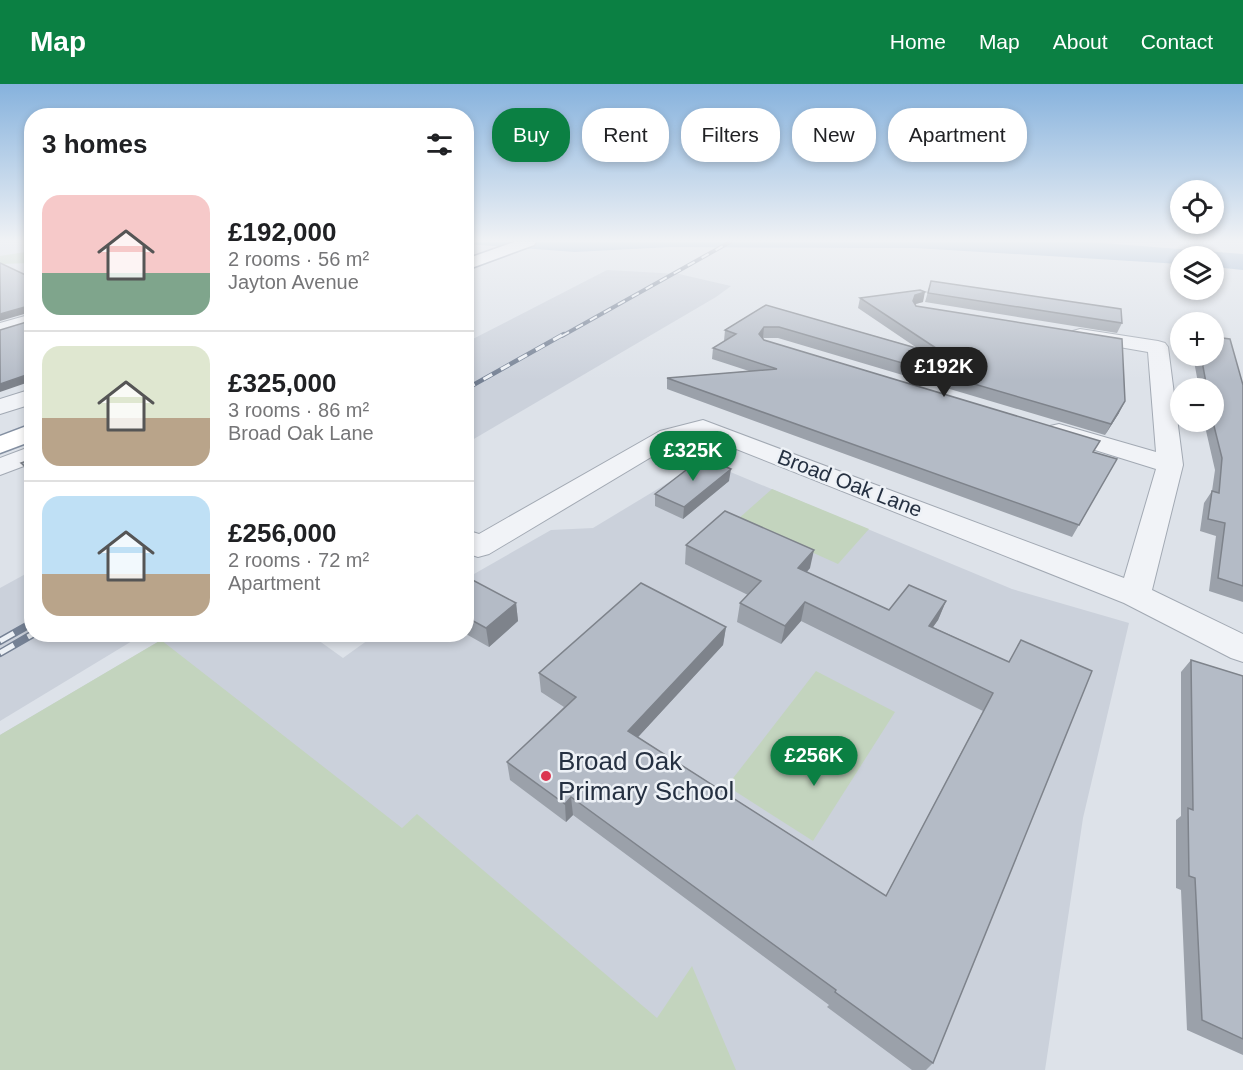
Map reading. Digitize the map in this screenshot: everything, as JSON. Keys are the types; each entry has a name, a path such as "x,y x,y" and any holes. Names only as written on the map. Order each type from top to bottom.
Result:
{"highway":[{"path":"0,428 24,419"},
{"path":"0,445 24,435"}],"street":[{"path":"0,329 24,322"},
{"path":"1063,332 1158,348 1170,465 1135,595"},
{"path":"0,407 24,399"},
{"path":"1033,423 1170,465"},
{"name":"Broad Oak Lane","path":"474,544 478,547 669,436 703,427 1135,595 1243,649"},
{"path":"0,467 24,457"}],"shaded area":[{"path":"572,288 728,288 474,439 474,338"},
{"name":"Broad Oak Primary School","path":"704,461 1012,589 1129,623 1083,818 1045,1070 0,1070 0,735 158,642 321,642 343,658 365,642 474,642 474,574 551,530 593,528"},
{"path":"24,575 24,642 130,642 0,721 0,588"}],"green space":[{"path":"772,489 869,529 838,564 738,519"},
{"path":"158,642 164,642 402,828 417,814 657,1018 692,966 736,1070 0,1070 0,735"},
{"path":"816,671 895,712 813,841 727,786"}],"building":[{"path":"0,288 24,288 24,307 0,314"},
{"path":"929,288 979,288 1121,309 1122,323 928,293"},
{"path":"920,290 925,292 915,295 913,301 916,306 1122,339 1125,401 1111,424 779,327 764,327 759,334 764,340 1100,441 1093,452 1117,459 1079,525 667,378 777,369 713,348 736,334 725,330 766,305 951,358 860,298"},
{"path":"24,323 24,376 0,384 0,330"},
{"path":"1224,338 1230,339 1243,385 1243,586 1218,578 1225,523 1208,519 1212,491 1219,493 1222,458 1216,432 1224,432 1224,378 1205,378 1203,366 1224,366"},
{"path":"703,457 731,469 684,507 655,494"},
{"path":"725,511 814,550 798,568 889,610 909,585 946,601 929,626 1009,662 1021,640 1092,671 933,1063 571,797 565,804 507,762 576,697 539,673 641,583 726,627 628,731 886,896 993,693 805,602 785,626 740,603 761,581 686,545"},
{"path":"474,581 516,603 486,628 474,621"},
{"path":"1191,660 1243,676 1243,1039 1202,1020 1195,878 1189,876 1188,808 1193,810"}],"railway":[{"path":"562,336 648,288"},
{"path":"474,385 564,334"},
{"path":"0,641 24,628"},
{"path":"0,653 24,639"}],"place":[{"name":"Broad Oak Primary School","path":"546,776"}]}
